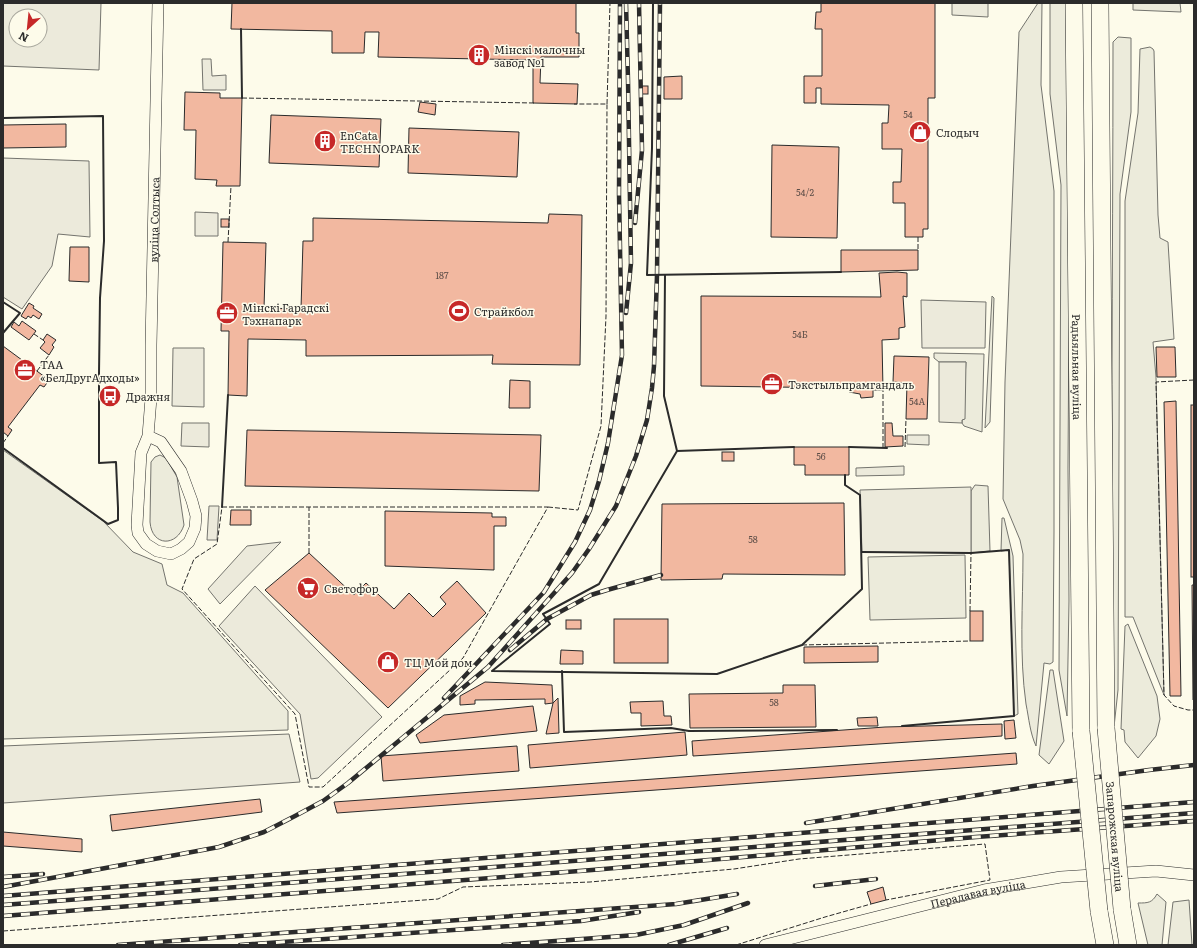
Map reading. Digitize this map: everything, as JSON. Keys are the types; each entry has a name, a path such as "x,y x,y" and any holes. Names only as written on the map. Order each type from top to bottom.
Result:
{"main road":[{"name":"Радыяльная вуліца","path":"1074,3 1081,730 1099,911 1105,945"},
{"name":"Запарожская вуліца","path":"1100,3 1106,728 1122,909 1128,945"}],"street":[{"name":"вуліца Солтыса","path":"148,436 161,442 181,471 196,516 195,528 190,542 181,550 171,554 157,551 146,544 138,533 137,525 141,453 148,436 150,398 158,3"},
{"name":"Перадавая вуліца","path":"765,945 984,890 1014,884 1061,877 1156,871 1194,875"}],"shaded area":[{"path":"3,3 101,3 99,70 3,66"},
{"path":"952,3 988,3 988,17 952,15"},
{"path":"1038,3 1042,3 1041,85 1054,191 1054,532 1053,662 1050,664 1044,663 1036,746 1031,731 1024,686 1022,629 1023,554 1020,540 1003,499 1005,382 1019,32"},
{"path":"1050,3 1066,3 1069,307 1069,601 1067,716 1059,670 1061,185 1050,94"},
{"path":"1133,3 1180,3 1181,12 1133,10"},
{"path":"1118,37 1131,38 1131,112 1120,194 1118,690 1114,727 1112,470 1113,42"},
{"path":"1150,47 1154,51 1158,215 1160,238 1168,242 1174,339 1153,342 1156,377 1164,695 1133,617 1125,617 1125,201 1138,113 1140,49"},
{"path":"202,59 211,59 212,76 226,75 226,90 203,90"},
{"path":"3,158 89,161 90,237 58,234 52,266 22,309 3,297"},
{"path":"195,212 218,213 218,236 195,236"},
{"path":"992,296 994,298 990,422 985,428"},
{"path":"921,300 986,302 985,348 922,348"},
{"path":"173,348 204,348 204,407 172,406"},
{"path":"934,353 984,354 982,432 964,426 962,423 966,362 939,362 934,358"},
{"path":"939,362 966,362 965,419 962,420 962,423 939,422"},
{"path":"182,423 209,423 209,447 181,446"},
{"path":"907,435 929,435 929,445 907,444"},
{"path":"3,450 103,521 133,552 162,564 167,585 183,593 288,711 288,730 3,739"},
{"path":"160,455 166,458 177,477 184,525 181,532 176,537 165,541 160,540 155,536 150,522 151,462 155,457"},
{"path":"904,466 904,475 856,476 856,468"},
{"path":"975,485 988,486 990,551 971,553 971,491"},
{"path":"971,487 971,553 862,552 860,490"},
{"path":"209,506 219,506 217,540 207,540"},
{"path":"1002,518 1004,518 1013,556 1018,714 1014,716 1009,550 1001,551"},
{"path":"281,542 220,604 208,589 247,546"},
{"path":"965,555 966,618 870,620 868,557"},
{"path":"255,586 382,717 318,778 311,779 300,714 219,626"},
{"path":"1128,624 1157,696 1160,719 1156,736 1138,758 1125,742 1124,730 1121,729 1125,626"},
{"path":"1050,670 1053,670 1064,741 1049,764 1039,755"},
{"path":"289,734 300,782 3,803 3,746"},
{"path":"1157,894 1166,902 1162,945 1148,945 1138,903 1149,902"},
{"path":"1189,900 1192,945 1168,945 1173,902"}],"building":[{"name":"Мінскі малочны завод №1","path":"232,3 576,3 576,33 579,33 579,57 541,57 540,83 578,84 577,104 533,103 533,60 378,57 379,32 365,32 364,53 332,53 332,31 231,29"},
{"path":"821,3 935,3 935,98 928,98 928,229 923,229 923,237 905,237 905,203 893,203 893,182 901,182 902,149 882,149 882,123 888,123 889,105 821,104 821,88 816,88 816,103 804,103 804,76 822,76 822,29 815,29 816,12 821,12"},
{"path":"682,76 682,99 664,99 664,77"},
{"path":"642,86 648,86 648,94 642,94"},
{"path":"185,92 220,93 220,98 242,98 240,186 216,186 217,180 195,179 196,130 184,130"},
{"path":"420,102 436,104 435,115 418,112"},
{"name":"EnCata TECHNOPARK","path":"271,115 381,119 379,167 269,163"},
{"path":"66,124 66,147 3,148 3,125"},
{"path":"409,128 519,132 517,177 408,173"},
{"path":"772,145 839,147 837,238 771,237"},
{"path":"549,214 582,215 580,365 492,364 493,355 306,356 306,340 248,339 247,396 228,395 229,331 221,331 223,242 266,243 264,308 301,309 303,241 313,241 313,218 548,223"},
{"path":"221,219 229,219 229,227 221,227"},
{"path":"70,247 89,247 89,282 69,281"},
{"path":"841,250 918,250 918,270 841,272"},
{"path":"879,273 907,273 907,297 903,296 905,327 899,328 899,339 882,340 883,390 873,390 873,397 861,398 860,394 849,392 848,388 701,386 701,296 881,297"},
{"path":"29,303 34,306 33,308 42,314 39,319 33,315 31,318 28,316 26,319 21,316"},
{"path":"22,321 36,331 29,340 11,327 14,322 19,326"},
{"path":"47,334 56,340 52,345 54,347 49,355 40,348 45,342 43,340"},
{"path":"3,346 49,380 44,387 40,385 8,427 12,430 8,436 3,432"},
{"path":"1156,347 1175,347 1176,377 1157,377"},
{"path":"894,356 929,357 927,419 906,419 907,383 893,382"},
{"path":"510,380 530,381 530,408 509,408"},
{"path":"1176,401 1181,696 1170,696 1164,402"},
{"path":"1191,405 1194,405 1194,577 1191,577"},
{"path":"885,423 892,423 893,436 903,436 903,446 885,447"},
{"path":"247,430 541,435 539,491 245,486"},
{"path":"794,447 849,447 849,475 805,475 805,465 794,465"},
{"path":"722,452 734,452 734,461 722,461"},
{"path":"844,503 845,575 723,574 722,579 661,580 662,504"},
{"path":"231,510 251,510 251,525 230,525"},
{"path":"385,511 492,513 492,517 506,517 506,526 494,526 494,570 385,566"},
{"name":"ТЦ Мой дом","path":"309,553 354,595 366,583 394,609 409,593 433,617 446,604 440,597 457,581 486,613 388,708 265,590"},
{"path":"1192,585 1194,585 1194,700 1193,700"},
{"path":"970,611 983,611 983,641 970,641"},
{"path":"614,619 668,619 668,663 614,663"},
{"path":"566,620 581,620 581,629 566,629"},
{"path":"878,646 878,662 804,663 804,647"},
{"path":"561,650 583,651 583,664 560,664"},
{"path":"485,682 552,685 553,703 545,704 545,699 475,700 475,704 460,705 460,696"},
{"path":"783,685 815,685 816,727 690,728 689,694 783,693"},
{"path":"558,698 559,733 546,734 553,703"},
{"path":"663,701 664,716 671,716 672,725 641,726 641,713 631,713 630,702"},
{"path":"533,706 537,731 420,743 416,735 444,715"},
{"path":"877,717 878,726 858,726 857,718"},
{"path":"1014,720 1016,738 1005,739 1004,721"},
{"path":"1002,724 1002,736 693,756 692,741 885,727"},
{"path":"685,732 687,755 530,768 528,745"},
{"path":"517,746 519,771 383,781 381,756"},
{"path":"1016,753 1017,764 337,813 334,802"},
{"path":"260,799 262,812 112,831 110,815"},
{"path":"3,832 82,839 82,852 3,846"},
{"path":"883,887 886,900 871,904 867,892"}],"railway":[{"path":"444,698 544,592 575,542 590,510 599,481 608,443 622,355 619,194 620,3"},
{"path":"626,3 631,263 626,313"},
{"path":"635,223 642,150 639,3"},
{"path":"3,887 219,847 264,832 323,801 348,783 488,667 572,573 616,506 636,456 647,420 652,388 657,275 660,3"},
{"path":"510,650 547,619 591,595 661,575"},
{"path":"806,823 1033,786 1194,765"},
{"path":"3,896 1194,802"},
{"path":"3,905 1194,813"},
{"path":"3,916 592,870 976,837 1194,821"},
{"path":"3,877 43,874"},
{"path":"815,886 876,879"},
{"path":"118,945 676,904 737,894"},
{"path":"503,945 636,935 684,925 748,903"},
{"path":"240,945 581,921 639,912"},
{"path":"669,945 727,928"}],"fence":[{"path":"607,104 610,3"},
{"path":"242,98 534,103"},
{"path":"548,507 578,510 601,426 606,316 607,104 574,104"},
{"path":"228,242 231,186"},
{"path":"918,237 918,250"},
{"path":"34,334 43,340"},
{"path":"37,371 49,355"},
{"path":"1194,380 1156,382 1164,695 1174,706 1194,710"},
{"path":"883,390 883,448"},
{"path":"905,447 906,419"},
{"path":"3,443 8,436"},
{"path":"222,507 548,507 463,658 323,787 309,787 295,714 182,589 194,559 217,544 222,507"},
{"path":"309,507 309,553"},
{"path":"970,611 971,553"},
{"path":"802,645 970,641"},
{"path":"3,931 438,899 463,887 590,882 734,869 799,859 985,844 990,880 886,900"},
{"path":"736,945 871,904"}],"wall":[{"path":"653,3 652,148 647,275 841,272"},
{"path":"241,29 242,98"},
{"path":"3,118 103,116 104,241 100,298 99,463 116,462 118,520 108,524 3,448"},
{"path":"665,275 664,396 677,451 794,447"},
{"path":"3,302 20,313 3,333"},
{"path":"222,507 228,395"},
{"path":"849,447 887,448"},
{"path":"677,451 599,584 543,614 550,624 492,671 717,674 802,645 862,589 860,495 845,485 845,475"},
{"path":"862,552 971,553 1009,550 1014,716 902,726"},
{"path":"562,671 564,732 671,728 689,731 837,730"}],"place":[{"name":"Мінскі малочны завод №1","path":"479,55"},
{"name":"Слодыч","path":"920,132"},
{"name":"EnCata TECHNOPARK","path":"325,141"},
{"name":"Страйкбол","path":"459,311"},
{"name":"Мінскі Гарадскі Тэхнапарк","path":"227,313"},
{"name":"ТАА «БелДругАдходы»","path":"25,370"},
{"name":"Тэкстыльпрамгандаль","path":"772,384"},
{"name":"Дражня","path":"110,396"},
{"name":"Светофор","path":"308,588"},
{"name":"ТЦ Мой дом","path":"388,662"}]}
